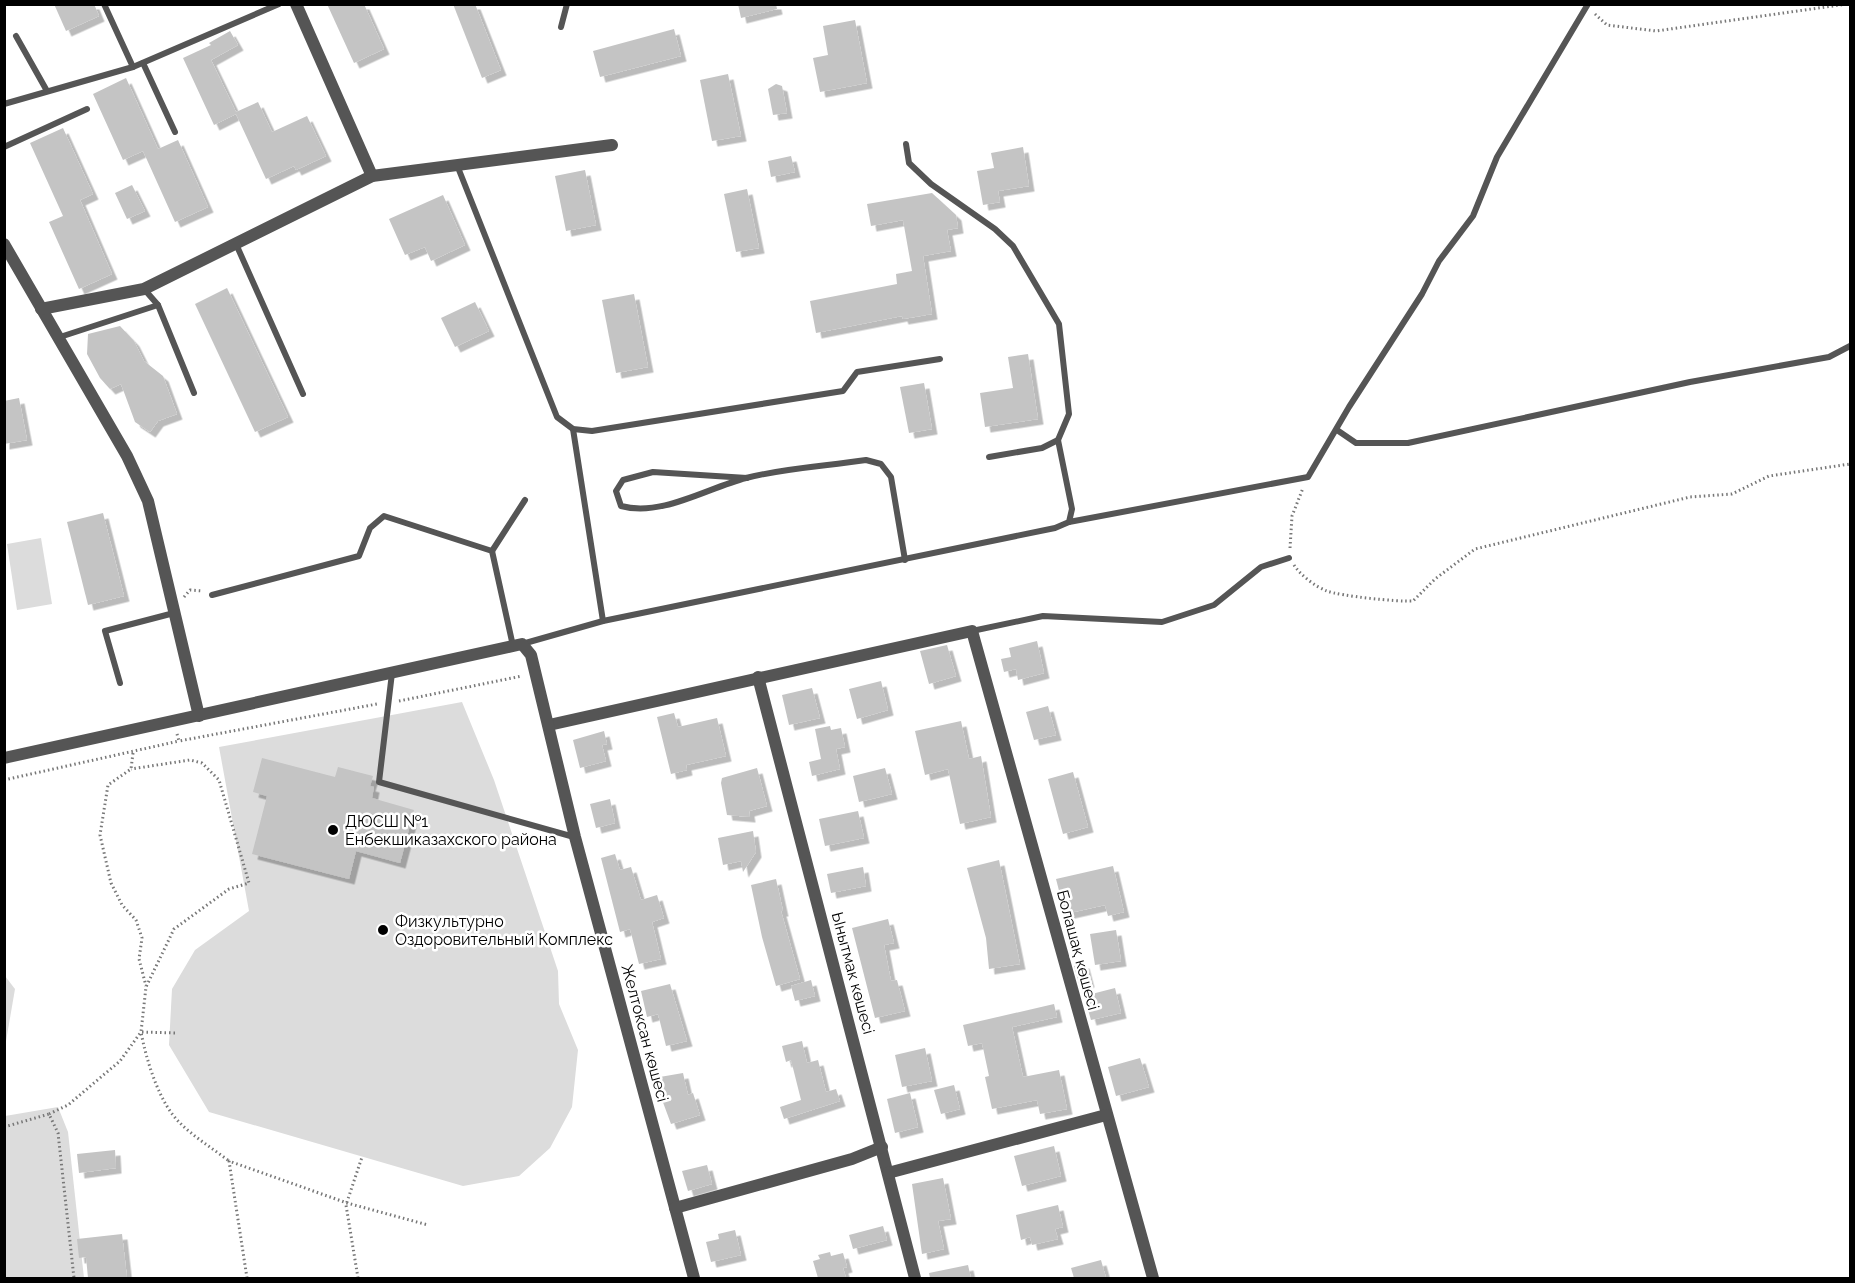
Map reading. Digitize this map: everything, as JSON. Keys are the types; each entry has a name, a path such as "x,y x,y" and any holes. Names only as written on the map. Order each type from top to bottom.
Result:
{"street":[{"path":"296,4 372,176"},
{"path":"41,309 144,289 372,176 612,145"},
{"path":"4,244 127,456 148,501 199,716"},
{"path":"549,725 972,631"},
{"name":"Болашақ көшесі","path":"972,631 1153,1278"},
{"path":"4,758 518,645"},
{"name":"Желтоксан көшесі","path":"518,645 531,655 575,837 694,1278"},
{"name":"Ынытмак көшесі","path":"758,677 915,1278"},
{"path":"888,1173 1106,1115"},
{"path":"675,1208 852,1159 882,1147"}],"lane":[{"path":"104,4 133,68"},
{"path":"4,104 133,68 279,4"},
{"path":"561,27 567,4"},
{"path":"525,500 492,551 518,645 603,621 905,560 1055,528 1069,522 1308,477 1349,407 1422,294 1439,261 1473,216 1497,157 1587,5"},
{"path":"16,36 47,91"},
{"path":"143,63 175,132"},
{"path":"4,147 87,110"},
{"path":"906,144 909,163 931,184 995,229 1013,246 1059,324 1069,414 1058,440 1072,509 1069,522"},
{"path":"457,165 557,417 573,429 592,431 843,391 857,372 940,359"},
{"path":"236,243 303,394"},
{"path":"144,289 158,305 194,393"},
{"path":"60,338 158,305"},
{"path":"1337,430 1356,443 1408,443 1690,382 1829,357 1851,345"},
{"path":"573,429 603,621"},
{"path":"989,457 1042,448 1058,440"},
{"path":"747,478 653,472 623,480 616,491 621,506 635,510 672,502 747,478 866,460 881,464 891,477 905,560"},
{"path":"212,595 359,556 370,528 384,516 492,551"},
{"path":"972,631 1043,616 1162,622 1214,604 1261,567 1289,558"},
{"path":"120,683 105,631 173,608"},
{"path":"392,673 380,782 575,837"}],"path":[{"path":"1587,5 1607,25 1656,31 1847,4"},
{"path":"1308,477 1292,516 1289,558 1299,573 1327,591 1399,602 1413,601 1435,579 1475,549 1690,497 1732,494 1769,476 1851,464"},
{"path":"173,608 190,590 201,589 212,595"},
{"path":"388,703 535,672"},
{"path":"4,780 179,741 379,704 375,677"},
{"path":"175,721 179,741"},
{"path":"131,769 133,753"},
{"path":"146,987 139,959 142,938 136,920 122,905 111,882 100,835 108,785 131,769 190,760 202,763 219,780 249,883 229,889 174,929 146,987 141,1032 144,1051 158,1090 178,1122 228,1161 347,1203 428,1225"},
{"path":"141,1032 175,1033"},
{"path":"4,1127 49,1114 68,1105 120,1061 141,1032"},
{"path":"49,1114 58,1133 74,1278"},
{"path":"358,1278 347,1203 362,1156"},
{"path":"228,1161 247,1278"}],"shaded area":[{"path":"41,538 52,604 17,610 7,544"},
{"name":"Физкультурно Оздоровительный Комплекс","path":"462,702 494,780 558,971 559,1004 578,1050 572,1107 550,1148 519,1176 463,1186 209,1112 169,1045 172,989 195,950 249,911 219,747"},
{"path":"5,976 15,989 5,1047"},
{"path":"58,1107 68,1132 84,1278 5,1278 5,1116"}],"building":[{"path":"54,4 94,4 99,16 66,31"},
{"path":"327,4 364,4 384,49 354,63"},
{"path":"453,4 475,4 501,70 482,78"},
{"path":"738,4 776,4 777,9 741,18"},
{"path":"855,20 867,83 820,92 813,58 828,55 823,26"},
{"path":"674,29 681,56 600,77 593,51"},
{"path":"230,31 238,45 211,60 236,112 258,102 272,132 307,116 326,156 296,170 294,166 266,179 236,114 214,125 183,58 211,45 209,43"},
{"path":"728,74 741,136 712,141 700,80"},
{"path":"126,78 158,149 178,140 208,207 175,222 143,151 123,160 93,94"},
{"path":"776,84 782,86 787,113 773,115 768,89"},
{"path":"63,128 93,194 80,200 112,274 79,289 49,222 63,216 30,143"},
{"path":"1023,147 1029,186 998,191 1000,202 983,205 977,171 994,168 991,153"},
{"path":"791,156 795,172 771,177 768,161"},
{"path":"585,170 596,225 566,231 555,176"},
{"path":"132,185 145,211 127,219 115,193"},
{"path":"747,189 759,248 736,252 724,194"},
{"path":"932,193 956,215 958,228 947,230 951,251 923,256 932,314 903,319 902,316 816,333 810,301 897,284 896,274 912,271 903,220 871,226 867,204"},
{"path":"443,195 465,245 431,261 425,247 405,255 389,219"},
{"path":"227,288 288,417 255,432 195,304"},
{"path":"634,294 648,367 616,373 602,300"},
{"path":"475,302 489,331 455,347 441,318"},
{"path":"120,326 134,341 144,361 163,376 177,414 158,421 150,432 135,422 121,384 110,389 100,378 87,354 88,334"},
{"path":"1028,354 1038,419 985,427 980,393 1013,388 1008,357"},
{"path":"924,383 932,429 909,433 900,387"},
{"path":"19,398 27,440 4,444 4,401"},
{"path":"103,513 124,596 88,605 67,522"},
{"path":"1037,641 1044,673 1018,680 1016,669 1004,672 1001,659 1011,657 1009,648"},
{"path":"947,645 956,676 929,684 920,651"},
{"path":"881,681 888,710 857,719 849,689"},
{"path":"812,688 820,718 789,725 782,695"},
{"path":"1048,706 1056,735 1034,740 1026,712"},
{"path":"674,713 678,727 717,718 726,756 686,765 687,770 671,774 657,717"},
{"path":"961,721 969,759 981,756 991,817 960,824 948,769 925,775 915,731"},
{"path":"830,726 831,730 841,728 845,747 836,749 840,769 812,776 809,762 821,759 815,729"},
{"path":"604,731 607,744 602,745 606,761 580,768 573,740"},
{"name":"ДЮСШ №1 Енбекшиказахского района","path":"262,758 335,777 338,767 373,776 370,786 374,787 372,798 414,810 400,863 356,851 349,879 252,854 267,796 253,792"},
{"path":"757,768 767,806 749,811 750,817 727,815 722,778"},
{"path":"885,768 892,794 859,802 853,776"},
{"path":"1073,772 1088,827 1063,834 1048,779"},
{"path":"610,799 615,823 596,828 590,804"},
{"path":"858,811 864,838 825,846 819,819"},
{"path":"753,831 756,852 743,872 741,861 723,865 718,838"},
{"path":"615,854 620,870 631,867 641,900 657,895 664,918 652,922 661,959 639,964 630,929 620,932 601,858"},
{"path":"999,860 1020,964 989,969 986,938 967,868"},
{"path":"1113,866 1124,912 1108,916 1105,905 1065,914 1056,879"},
{"path":"863,867 866,886 831,893 827,874"},
{"path":"776,879 783,911 781,911 800,979 776,986 762,937 751,885"},
{"path":"888,919 894,943 884,945 891,981 897,980 905,1011 875,1018 852,928"},
{"path":"1116,930 1121,961 1095,965 1090,934"},
{"path":"1084,963 1089,982 1079,984 1074,966"},
{"path":"811,980 815,996 795,1001 791,986"},
{"path":"670,984 687,1041 666,1046 658,1014 647,1017 641,991"},
{"path":"1115,988 1121,1013 1091,1020 1084,996"},
{"path":"1054,1004 1057,1017 1012,1027 1023,1077 1059,1070 1067,1109 1040,1114 1037,1100 992,1109 985,1077 989,1076 982,1043 968,1046 963,1025"},
{"path":"802,1041 807,1063 818,1060 826,1092 836,1089 840,1101 784,1119 780,1107 801,1100 791,1060 786,1062 782,1046"},
{"path":"925,1048 932,1081 902,1087 895,1055"},
{"path":"1140,1058 1149,1087 1116,1096 1108,1067"},
{"path":"683,1073 688,1095 693,1093 700,1115 671,1124 654,1078"},
{"path":"954,1085 960,1109 941,1114 934,1090"},
{"path":"910,1093 918,1127 895,1133 887,1099"},
{"path":"1054,1146 1061,1176 1022,1186 1014,1156"},
{"path":"115,1150 116,1168 79,1173 77,1154"},
{"path":"707,1165 712,1184 688,1191 682,1171"},
{"path":"943,1178 951,1219 938,1221 944,1249 922,1254 912,1184"},
{"path":"1058,1205 1063,1227 1055,1229 1058,1239 1032,1245 1030,1237 1021,1240 1016,1215"},
{"path":"883,1226 887,1240 853,1249 849,1235"},
{"path":"735,1230 741,1255 711,1262 706,1242 719,1239 718,1234"},
{"path":"122,1234 127,1278 88,1278 86,1257 79,1258 77,1239"},
{"path":"830,1252 831,1256 843,1253 847,1267 843,1268 846,1278 818,1278 813,1261 820,1259 818,1255"},
{"path":"1101,1260 1106,1278 1074,1278 1071,1268"},
{"path":"968,1265 971,1278 930,1278 929,1273"}],"place":[{"name":"ДЮСШ №1 Енбекшиказахского района","path":"333,830"},
{"name":"Физкультурно Оздоровительный Комплекс","path":"383,930"}]}
